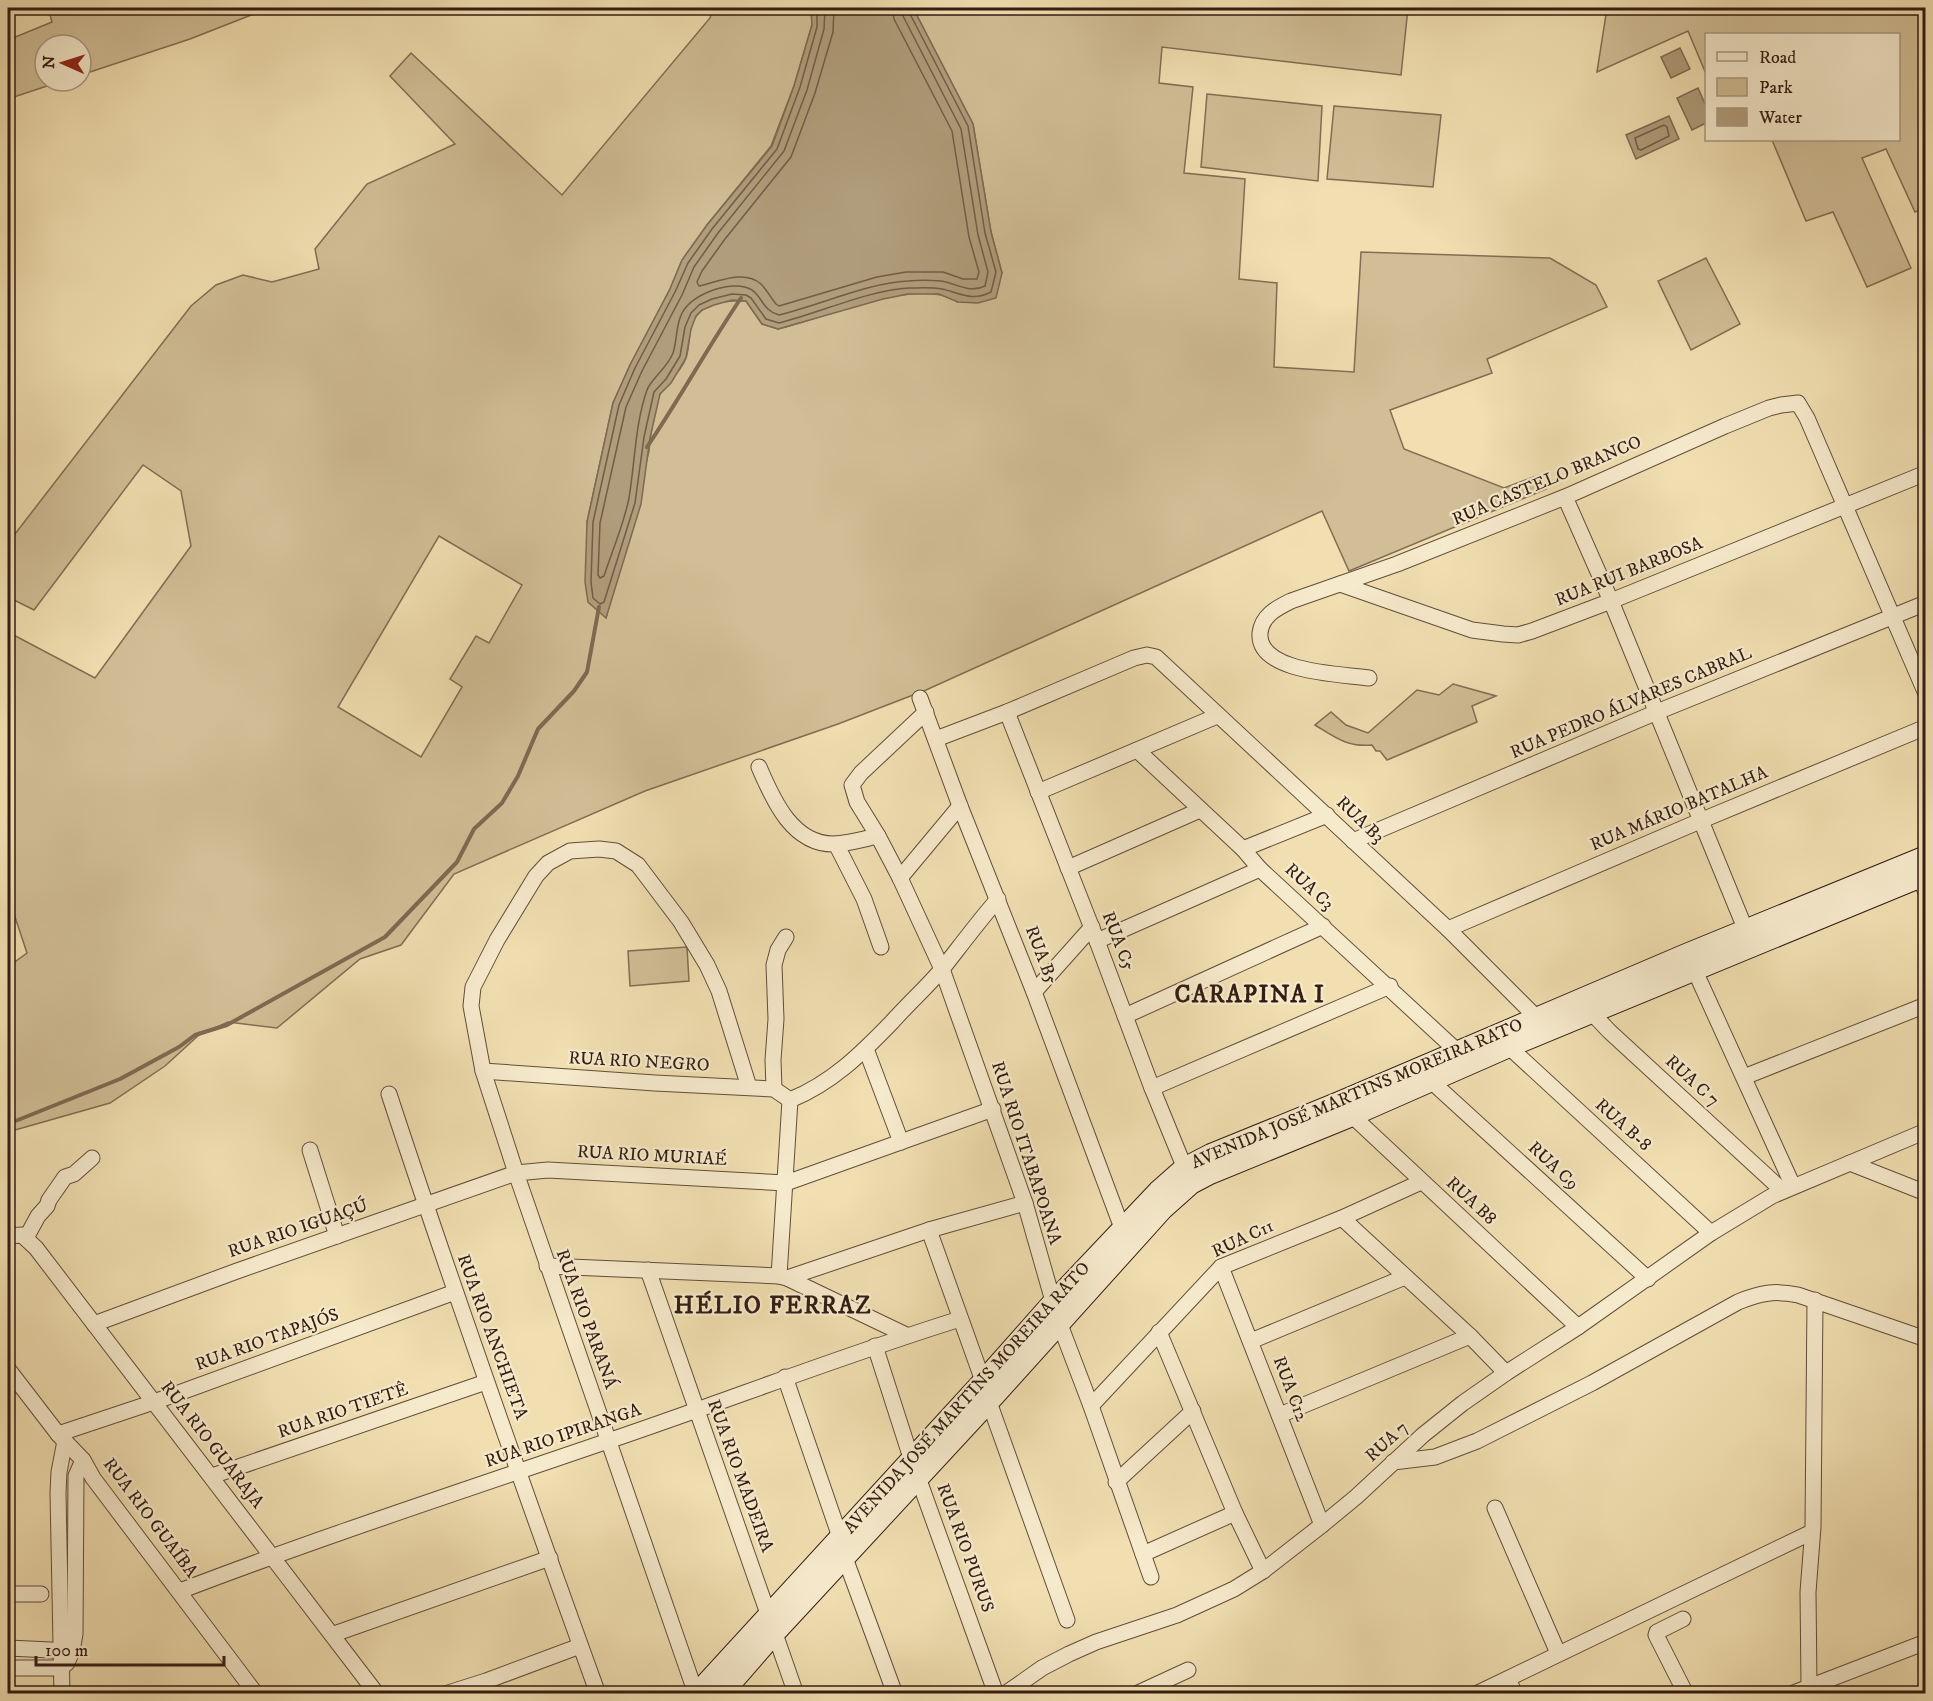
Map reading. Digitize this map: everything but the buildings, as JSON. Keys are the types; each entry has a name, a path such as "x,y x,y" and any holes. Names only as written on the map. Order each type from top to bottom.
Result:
{"street":[{"name":"RUA CASTELO BRANCO","path":"1369,678 1295,667 1271,656 1264,649 1260,636 1266,617 1279,607 1310,593 1340,584 1565,498 1725,426 1781,405 1798,404 1807,418 1845,506"},
{"name":"RUA RUI BARBOSA","path":"1340,584 1472,630 1518,634 1532,631 1611,601 1926,473"},
{"path":"1565,498 1611,601 1749,938"},
{"path":"1845,506 1926,694"},
{"name":"RUA PEDRO ÁLVARES CABRAL","path":"1353,841 1657,712 1926,603"},
{"name":"RUA B3","path":"1007,712 1134,658 1151,655 1165,664 1217,716 1327,815 1448,929 1537,1018"},
{"name":"RUA B5","path":"852,785 923,705 1122,1228"},
{"path":"936,739 1007,712"},
{"name":"RUA C5","path":"1007,712 1188,1176"},
{"path":"1038,792 1217,716"},
{"name":"RUA MÁRIO BATALHA","path":"1448,929 1926,727"},
{"name":"RUA C3","path":"1137,750 1243,849 1260,868 1458,1051"},
{"path":"759,767 777,806 793,826 815,842 836,844 878,836"},
{"name":"RUA RIO ITABAPOANA","path":"852,785 857,802 900,878 942,969 1025,1203 1059,1322 1151,1577"},
{"path":"900,878 960,806"},
{"path":"1068,868 1200,810"},
{"path":"1243,849 1327,815"},
{"path":"836,844 864,899 881,947"},
{"name":"RUA RIO PARANÁ","path":"696,1694 609,1440 546,1266 483,1071 471,1006 473,987 497,940 536,876 548,864 561,855 579,849 599,849 615,851 638,865 681,922 707,965 719,991 749,1087"},
{"name":"AVENIDA JOSÉ MARTINS MOREIRA RATO","path":"722,1694 772,1624 840,1537 911,1458 1122,1228 1188,1176 1211,1154 1431,1081 1593,1014 1695,971 1749,938 1926,856"},
{"path":"1034,992 1095,934 1260,868"},
{"name":"AVENIDA JOSÉ MARTINS MOREIRA RATO","path":"1346,1109 1458,1051 1598,992 1749,938 1924,881"},
{"path":"783,1277 790,1100 821,1085 866,1049 942,969 998,899"},
{"path":"1125,1016 1323,926"},
{"path":"774,1089 773,1060 777,1019 774,965 778,950 786,937"},
{"path":"1695,971 1744,1077 1788,1189"},
{"path":"1152,1088 1390,986"},
{"path":"1593,1014 1592,1004 1598,992"},
{"path":"1744,1077 1926,1005"},
{"name":"RUA C 7","path":"1593,1014 1609,1031 1788,1189"},
{"name":"RUA B-8","path":"1509,1047 1711,1233"},
{"path":"866,1049 901,1142"},
{"name":"RUA RIO NEGRO","path":"483,1071 774,1089 790,1100"},
{"name":"RUA C9","path":"1431,1081 1648,1279"},
{"name":"RUA RIO ANCHIETA","path":"389,1094 486,1382 598,1694"},
{"path":"786,1183 993,1109"},
{"name":"RUA B8","path":"1346,1109 1421,1182 1578,1327"},
{"name":"RUA 7","path":"1005,1694 1042,1668 1069,1654 1096,1642 1206,1604 1263,1571 1356,1497 1393,1462 1463,1403 1578,1327 1711,1233 1788,1189 1926,1131"},
{"path":"310,1150 337,1236"},
{"path":"8,1236 18,1235 26,1238 65,1177 74,1174 92,1158"},
{"path":"1851,1163 1926,1193"},
{"name":"RUA RIO MURIAÉ","path":"516,1173 548,1170 786,1183"},
{"name":"RUA RIO IGUAÇÚ","path":"94,1324 516,1173"},
{"name":"AVENIDA JOSÉ MARTINS MOREIRA RATO","path":"696,1694 845,1558 1163,1209 1188,1176"},
{"name":"RUA C11","path":"1091,1406 1221,1267 1342,1218 1421,1182"},
{"path":"546,1266 783,1277 929,1230 1025,1203"},
{"path":"1342,1218 1470,1336 1506,1373"},
{"path":"929,1230 983,1381"},
{"name":"RUA RIO GUARAJA","path":"26,1238 334,1634 377,1694"},
{"name":"RUA C12","path":"1221,1267 1322,1525"},
{"name":"RUA RIO MADEIRA","path":"648,1270 796,1694"},
{"path":"783,1277 906,1335"},
{"path":"1251,1341 1405,1277"},
{"path":"1393,1462 1435,1457 1477,1441 1536,1412 1738,1302 1759,1294 1783,1291 1926,1339"},
{"name":"RUA RIO TAPAJÓS","path":"62,1437 455,1292"},
{"path":"1810,1689 1809,1592 1815,1300"},
{"name":"RUA RIO IPIRANGA","path":"180,1591 273,1555 696,1410 906,1335 960,1319"},
{"path":"1159,1332 1235,1513 1263,1571"},
{"path":"1280,1415 1470,1336"},
{"name":"RUA RIO PURUS","path":"875,1346 911,1458 996,1694"},
{"name":"RUA RIO GUAÍBA","path":"8,1369 82,1460 93,1478 256,1694"},
{"path":"785,1377 840,1537"},
{"name":"RUA RIO TIETÊ","path":"212,1476 486,1382"},
{"path":"989,1401 1067,1620"},
{"path":"1116,1482 1193,1411"},
{"path":"62,1437 59,1472 67,1651"},
{"path":"62,1694 61,1668 75,1634 76,1476 82,1460"},
{"path":"59,1472 93,1478"},
{"path":"1495,1508 1558,1653"},
{"path":"1143,1554 1235,1513"},
{"path":"1476,1694 1812,1532"},
{"path":"334,1634 550,1558"},
{"path":"845,1558 895,1694"},
{"path":"8,1594 41,1594"},
{"path":"1683,1619 1657,1632 1656,1635 1686,1694"},
{"path":"1791,1694 1810,1689 1926,1642"},
{"path":"445,1694 580,1646"},
{"path":"8,1648 67,1651"},
{"path":"8,1668 61,1668"},
{"path":"1141,1693 1188,1670"},
{"path":"1508,1679 1515,1694"}],"green space":[{"path":"48,8 269,8 190,39 93,71 93,33 33,33 33,91 8,99 8,40 52,22"},
{"path":"713,8 811,8 812,25 794,86 771,146 707,225 682,260 613,403 587,522 606,618 649,451 657,403 661,392 684,363 688,353 692,324 698,314 720,303 746,301 762,324 778,329 882,299 904,295 924,293 941,295 958,302 1002,273 991,232 973,124 913,8 1408,8 1401,75 1162,47 1159,83 1193,87 1184,173 1245,179 1239,279 1277,283 1274,367 1354,372 1361,252 1550,258 1596,285 1607,307 1487,359 1492,373 1390,410 1404,449 1504,488 1539,475 1546,489 1349,571 1322,511 926,690 838,724 645,791 454,874 401,945 360,959 277,1028 228,1022 199,1035 165,1066 110,1103 8,1132 8,967 27,953 8,896 8,632 95,678 191,546 181,491 143,465 34,610 8,597 8,543 191,306 216,285 243,275 272,282 319,269 315,249 367,184 455,144 390,76 411,53 562,195 710,18","holes":["439,536 522,585 489,643 476,636 450,679 462,687 421,757 338,707"]},
{"path":"1607,8 1925,8 1925,208 1915,212 1886,149 1862,158 1911,268 1867,287 1833,212 1806,221 1772,141 1900,141 1900,33 1705,33 1705,72 1688,31 1597,72"},
{"path":"1207,94 1322,106 1318,181 1201,167"},
{"path":"1334,106 1441,115 1433,187 1327,179"},
{"path":"1706,258 1740,324 1691,350 1658,281"},
{"path":"1453,684 1496,696 1472,706 1477,722 1387,760 1372,745 1349,743 1315,725 1331,712 1346,725 1368,733 1417,690 1439,695"},
{"path":"687,947 689,981 630,986 628,951"}],"water":[{"path":"811,8 913,8 973,124 991,232 1002,273 996,298 978,303 958,302 939,294 908,294 778,329 762,324 746,301 732,300 702,310 696,316 691,329 686,358 671,383 660,394 650,438 641,504 606,618 588,602 585,582 587,522 613,403 682,260 707,225 772,146 794,86 812,25"},
{"path":"1680,48 1690,69 1671,78 1661,57"},
{"path":"1698,88 1705,104 1705,124 1692,130 1677,98"},
{"path":"1669,116 1679,139 1636,159 1626,135"}],"waterway":[{"path":"647,447 741,298"},
{"path":"8,1124 120,1079 179,1047 195,1035 227,1025 385,937 457,862 474,829 502,803 518,776 538,729 574,691 587,672 599,607"}],"district":[{"name":"CARAPINA I","path":"1250,995"},
{"name":"HÉLIO FERRAZ","path":"773,1306"}]}
